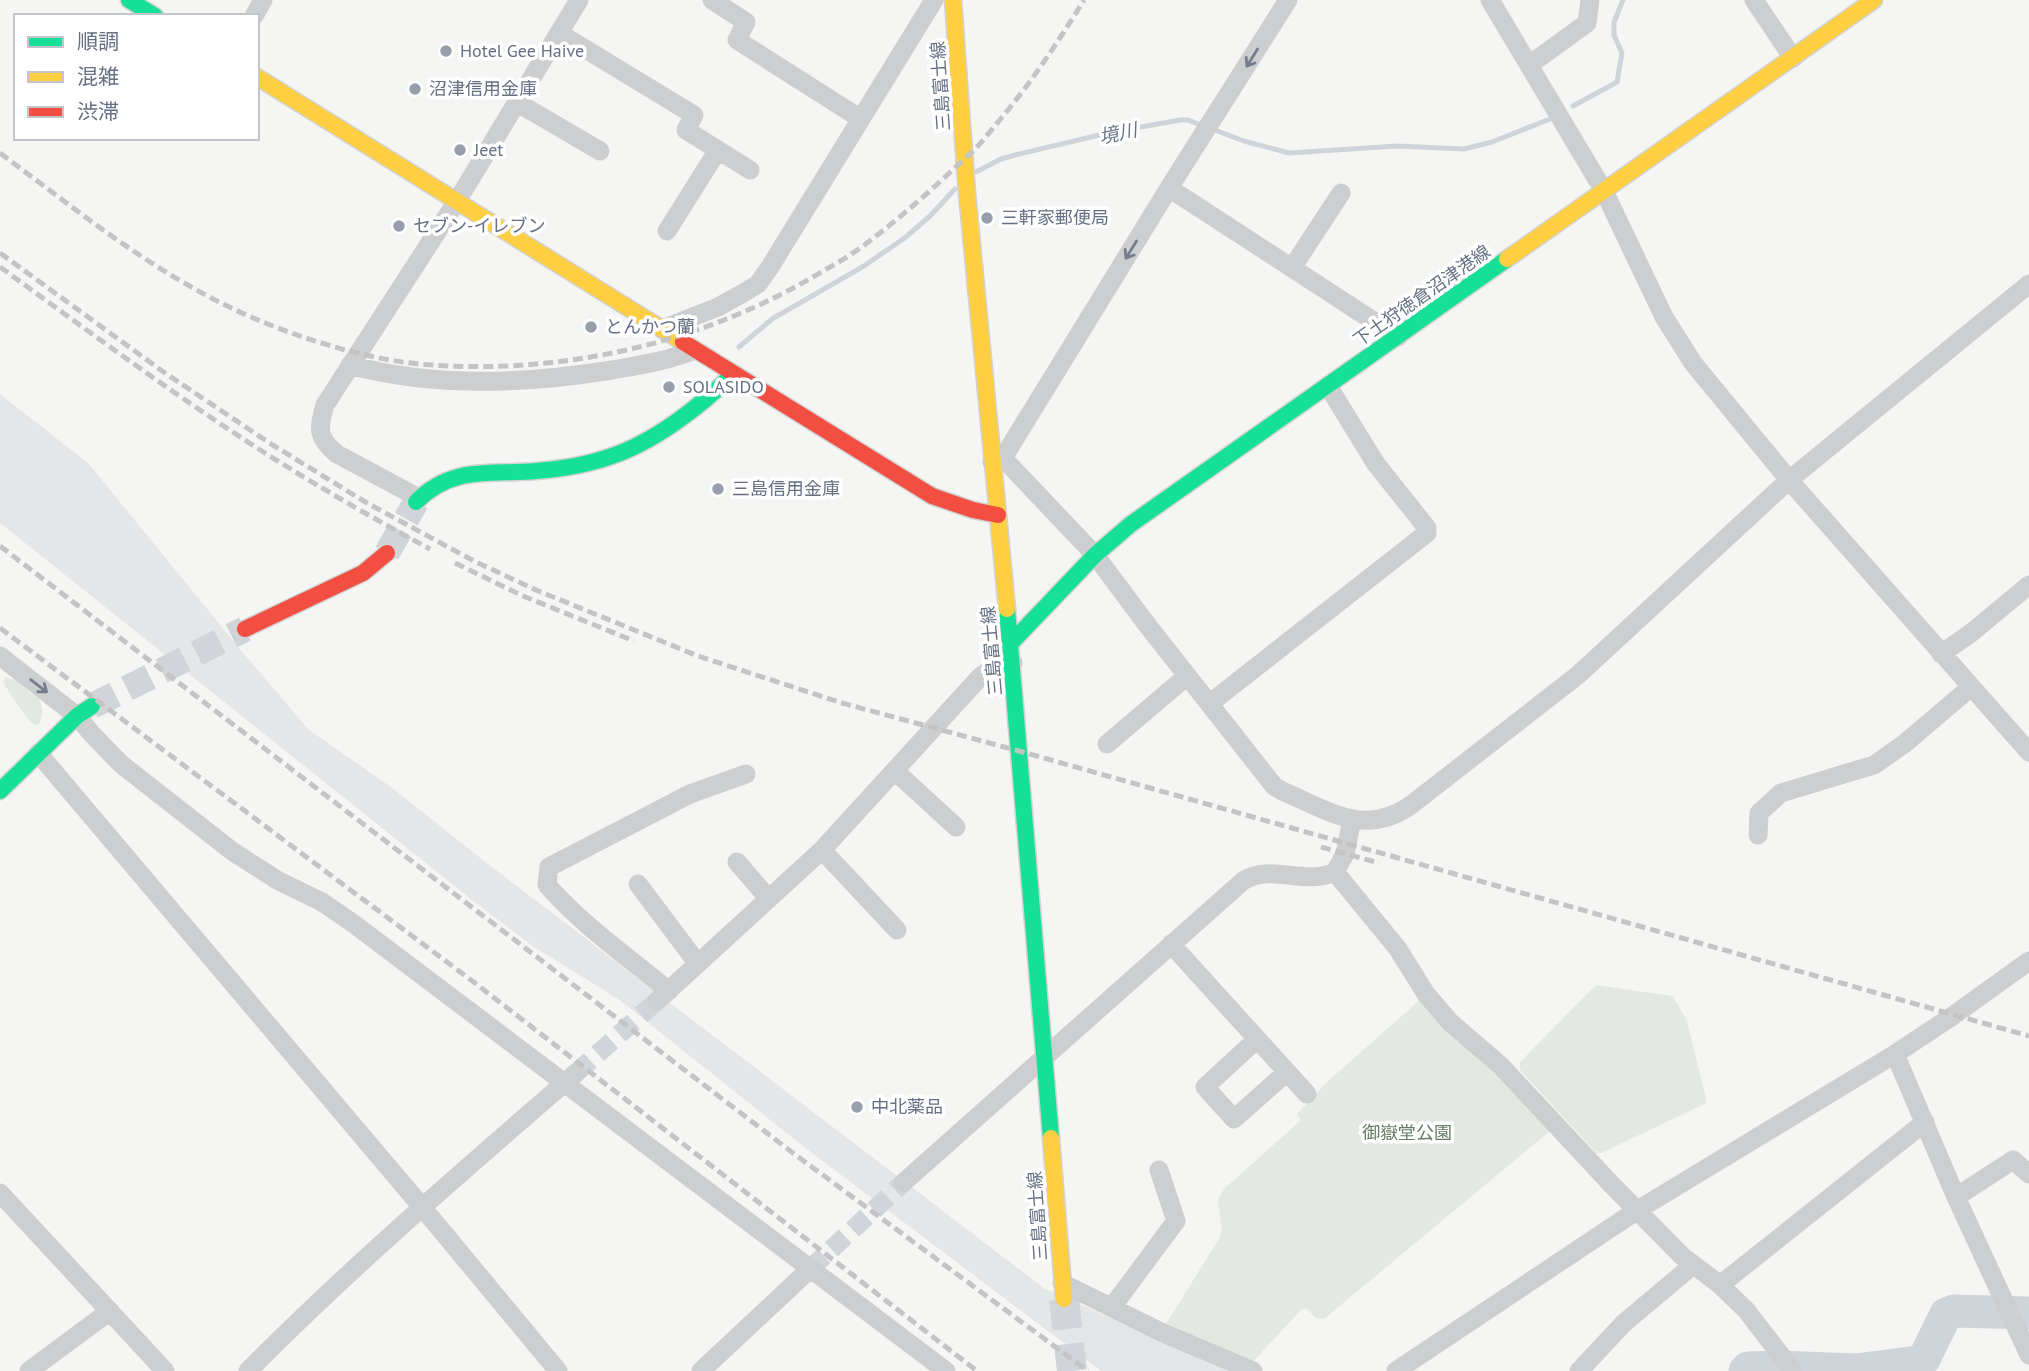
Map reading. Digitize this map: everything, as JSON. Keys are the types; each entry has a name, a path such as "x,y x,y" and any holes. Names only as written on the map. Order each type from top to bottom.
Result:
{"main road":[{"path":"129,0 152,14"},
{"name":"三島富士線","path":"953,0 967,193 997,460 998,515 1012,654 1063,1291"},
{"name":"下土狩徳倉沼津港線","path":"1012,654 1095,555 1131,524 1874,0"},
{"path":"259,78 932,496 973,510 998,515"},
{"path":"417,500 431,488 451,479 488,471 532,471 567,467 611,457 681,416 724,385 733,374"},
{"path":"245,629 363,573 387,553"},
{"path":"0,791 85,711"}],"street":[{"path":"417,500 346,460 326,445 319,424 325,405 457,201 579,0"},
{"path":"712,0 746,22 737,40 861,119"},
{"path":"662,329 718,307 758,284 934,0"},
{"path":"1288,0 997,460 1095,555 1274,786 1352,819 1376,821 1397,815 1568,684 1789,480 2029,284"},
{"path":"1490,0 1604,191 1664,317 1693,363 1789,480 2029,752"},
{"path":"1529,65 1587,23 1590,0"},
{"path":"1754,0 1793,58"},
{"path":"559,33 694,115 686,130 750,170"},
{"path":"518,103 600,151"},
{"path":"667,231 718,150"},
{"path":"1169,188 1398,337"},
{"path":"1293,268 1340,193"},
{"path":"350,365 383,374 473,382 542,379 671,360 695,350"},
{"path":"1209,704 1427,533 1427,528 1376,464 1328,386"},
{"path":"1941,654 2029,585"},
{"path":"746,774 690,794 549,867 547,885 574,914 663,996 822,850 980,677 1012,654"},
{"path":"0,656 85,711 91,733 121,764 232,851 277,880 322,902 570,1078 810,1269 946,1371"},
{"path":"1107,744 1187,676"},
{"path":"1758,835 1759,813 1781,793 1874,765 1904,744 1971,687"},
{"path":"38,753 558,1371"},
{"path":"895,771 956,827"},
{"path":"904,1182 1249,876 1261,873 1318,877 1335,872 1345,853 1352,819"},
{"path":"822,850 897,930"},
{"path":"737,862 769,899"},
{"path":"1335,872 1398,949 1438,1009 1501,1066 1636,1211 1746,1310 1793,1371"},
{"path":"638,884 698,964"},
{"path":"1171,944 1307,1094"},
{"path":"1396,1371 1636,1211 1895,1054 2029,961"},
{"path":"1257,1039 1205,1087 1234,1119 1287,1072"},
{"path":"1895,1054 1956,1197 2029,1355"},
{"path":"248,1371 312,1307 570,1078"},
{"path":"1720,1285 1925,1122"},
{"path":"1956,1197 2013,1160 2029,1174"},
{"path":"1112,1307 1176,1221 1159,1170"},
{"path":"0,1194 165,1371"},
{"path":"1579,1371 1624,1323 1693,1265"},
{"path":"701,1371 810,1269"},
{"path":"1063,1291 1112,1307 1161,1332 1253,1371"},
{"path":"29,1371 110,1311"}],"shaded area":[{"path":"0,394 89,464 309,730 391,787 1044,1288 1229,1371 1101,1371 804,1147 621,1001 531,945 472,900 0,523"}],"green space":[{"path":"5,677 19,682 29,693 39,698 42,712 38,725 32,724 12,697 3,682"},
{"path":"1596,985 1673,996 1687,1021 1707,1103 1601,1153 1596,1153 1520,1070 1520,1062"},
{"name":"御嶽堂公園","path":"1422,998 1550,1131 1324,1319 1316,1318 1306,1308 1301,1310 1250,1365 1166,1324 1220,1237 1222,1231 1218,1200 1224,1189 1301,1120 1297,1114 1328,1081"}],"waterway":[{"name":"境川","path":"1573,106 1617,82 1622,53 1614,35 1614,22 1623,0"},
{"name":"境川","path":"1212,129 1289,153 1397,146 1464,149 1492,142 1550,119"},
{"name":"境川","path":"976,172 1001,159 1108,133 1180,120 1203,126"},
{"name":"境川","path":"739,347 772,319 864,266 906,237 955,189"},
{"path":"1745,1371 1748,1368 1777,1367 1856,1370 1917,1362 1924,1359 1946,1314 1954,1311 2029,1313"}],"tunnel":[{"path":"387,553 416,502"},
{"path":"92,706 245,629"},
{"path":"576,1073 657,1001"},
{"path":"810,1269 904,1182"},
{"path":"1064,1299 1072,1371"}],"railway":[{"path":"0,153 156,266 223,304 296,335 358,353 419,364 470,367 572,360 672,338 720,321 767,301 857,250 906,212 977,147 1033,77 1084,0"},
{"path":"0,253 165,373 268,442 367,503 474,561 536,590 698,656 842,703 2029,1036"},
{"path":"0,267 231,431 326,490 430,549"},
{"path":"0,546 793,1153 1088,1371"},
{"path":"455,563 523,596 634,641"},
{"path":"0,628 471,980 977,1371"},
{"path":"1321,847 1379,863"}],"traffic: fast":[{"path":"129,0 152,14"},
{"path":"1010,644 1095,555 1131,524 1507,259"},
{"path":"416,502 443,482 458,477 564,468 626,451 676,422 733,374"},
{"path":"1007,609 1051,1138"},
{"path":"0,791 77,716 92,706"}],"traffic: slow":[{"path":"953,0 967,193 1007,609"},
{"path":"1507,259 1874,0"},
{"path":"259,78 683,342"},
{"path":"1051,1138 1064,1299"}],"traffic: jam":[{"path":"683,342 932,496 973,510 998,515"},
{"path":"245,629 363,573 387,553"}],"place":[{"name":"Hotel Gee Haive","path":"446,51"},
{"name":"沼津信用金庫","path":"415,89"},
{"name":"Jeet","path":"460,150"},
{"name":"三軒家郵便局","path":"987,218"},
{"name":"セブン-イレブン","path":"399,226"},
{"name":"とんかつ蘭","path":"591,327"},
{"name":"SOLASIDO","path":"669,387"},
{"name":"三島信用金庫","path":"718,489"},
{"name":"中北薬品","path":"857,1107"}]}
